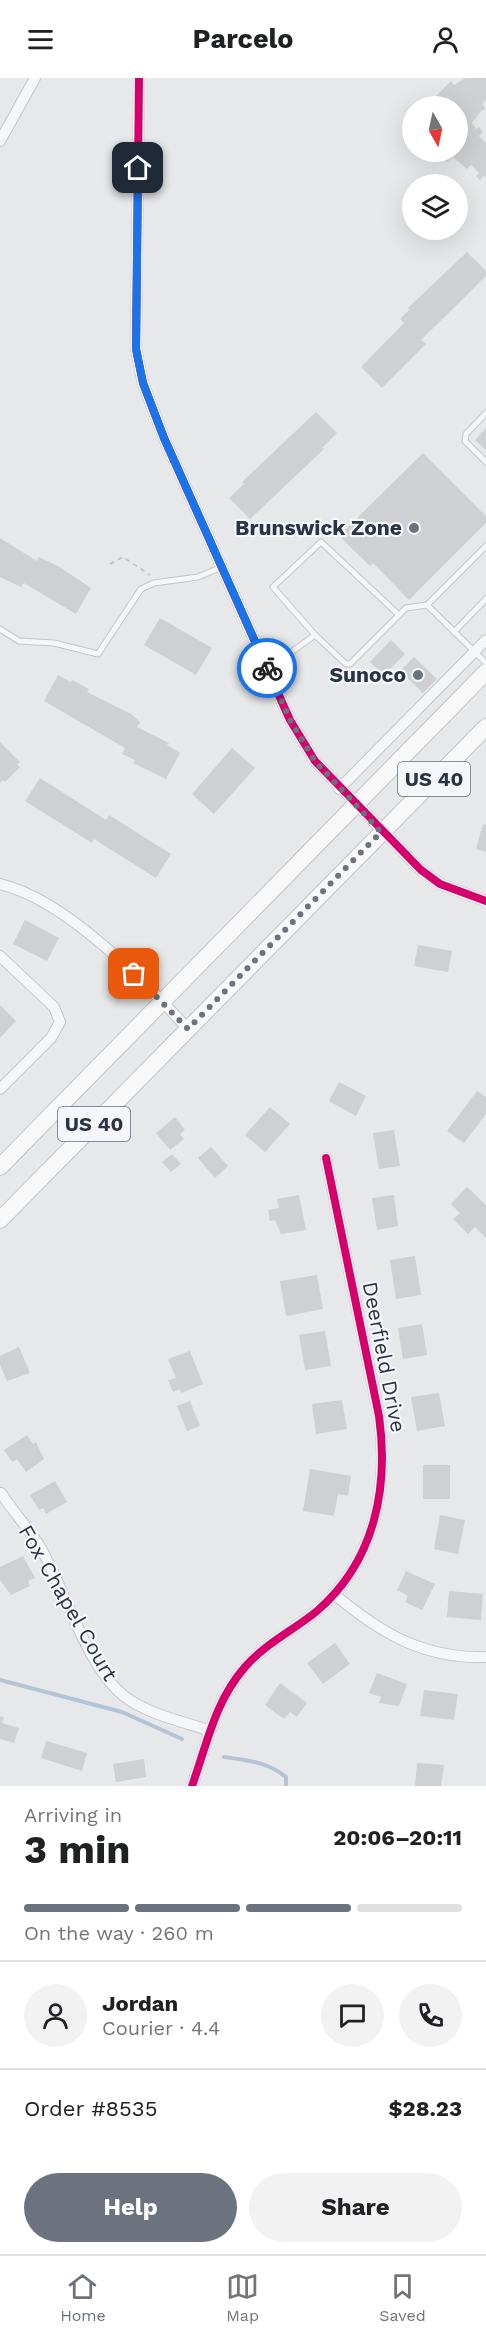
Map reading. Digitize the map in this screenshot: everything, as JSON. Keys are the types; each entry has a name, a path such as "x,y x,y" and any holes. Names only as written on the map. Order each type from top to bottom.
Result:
{"main road":[{"name":"US 40","path":"0,1167 486,672"},
{"name":"US 40","path":"0,1220 486,727"}],"street":[{"path":"0,141 35,78"},
{"path":"139,78 136,349 148,398 267,669 303,743 339,789 421,870 440,884 486,901"},
{"path":"339,789 486,640"},
{"path":"0,884 32,896 73,922 163,1002 188,1029"},
{"path":"0,956 54,1007 60,1022 51,1038 0,1089"},
{"name":"Deerfield Drive","path":"192,1786 208,1730 227,1694 245,1667 267,1646 316,1611 334,1594 366,1544 383,1480 383,1447 326,1158"},
{"name":"Fox Chapel Court","path":"1,1493 39,1546 97,1662 111,1682 124,1696 144,1708 208,1730"},
{"path":"334,1594 377,1629 402,1641 457,1656 486,1657"}],"lane":[{"path":"486,413 466,434 465,441 486,462"},
{"path":"399,615 321,542 273,589 315,635 346,664 350,664 399,615 406,608 427,605 486,546"},
{"path":"0,629 19,641 54,643 98,654 141,589 154,584 198,578 222,567"},
{"path":"454,632 486,599"},
{"path":"427,605 486,663"},
{"path":"267,669 315,635"}],"path":[{"path":"110,564 123,557 149,573"}],"building":[{"path":"465,78 486,78 486,100 482,104 486,109 481,111 472,123 476,129 479,127 483,132 479,136 486,143 486,178 484,176 480,180 476,176 479,173 471,165 467,169 459,162 468,162 468,96 436,96 451,81 454,85"},
{"path":"467,252 486,271 486,276 421,340 426,344 382,388 361,367 404,323 400,319 409,310 408,308"},
{"path":"316,412 337,433 322,448 324,449 250,519 229,498 244,484 242,482"},
{"path":"486,428 486,450 475,440"},
{"name":"Brunswick Zone","path":"423,453 486,516 486,523 409,600 373,563 370,566 341,538 345,535 342,533"},
{"path":"0,538 37,561 39,557 58,566 91,588 76,614 24,583 21,587 0,577"},
{"path":"160,618 212,648 196,675 144,645"},
{"path":"391,640 405,654 384,675 370,662"},
{"name":"Sunoco","path":"414,657 437,679 423,693 400,671"},
{"path":"58,675 89,689 87,692 131,714 140,722 137,727 169,743 167,745 180,753 166,779 133,763 135,760 122,754 125,748 44,701"},
{"path":"0,742 20,762 17,764 20,767 5,782 3,780 0,783"},
{"path":"232,748 255,768 214,814 192,794"},
{"path":"40,778 106,820 109,815 171,854 156,878 94,839 92,843 25,801"},
{"path":"483,824 486,825 486,852 476,849"},
{"path":"25,920 59,938 47,961 13,944"},
{"path":"418,945 452,951 448,972 414,966"},
{"path":"0,1005 16,1021 0,1038"},
{"path":"339,1082 366,1096 356,1116 329,1101"},
{"path":"477,1091 486,1097 486,1114 464,1143 447,1131"},
{"path":"270,1107 290,1124 265,1152 245,1135"},
{"path":"175,1117 185,1130 180,1134 184,1139 170,1150 156,1133"},
{"path":"394,1130 400,1166 379,1169 373,1133"},
{"path":"211,1147 228,1166 215,1178 198,1158"},
{"path":"172,1154 181,1164 171,1172 162,1162"},
{"path":"467,1187 486,1205 486,1238 475,1227 468,1234 453,1219 460,1213 451,1204"},
{"path":"299,1195 306,1230 281,1234 275,1220 270,1221 268,1210 279,1208 277,1199"},
{"path":"394,1195 398,1226 377,1230 372,1198"},
{"path":"415,1256 421,1295 396,1299 390,1260"},
{"path":"317,1275 323,1309 286,1316 280,1281"},
{"path":"422,1324 427,1355 403,1359 398,1328"},
{"path":"325,1331 331,1366 305,1370 299,1335"},
{"path":"19,1347 30,1373 7,1381 0,1365 0,1356"},
{"path":"190,1351 203,1384 181,1393 180,1389 173,1392 168,1380 176,1378 168,1359"},
{"path":"439,1393 445,1426 417,1431 411,1397"},
{"path":"342,1400 347,1429 316,1434 312,1404"},
{"path":"190,1401 200,1426 187,1431 177,1406"},
{"path":"27,1435 33,1444 36,1442 44,1459 26,1472 17,1459 12,1462 4,1450"},
{"path":"423,1465 450,1465 450,1499 423,1499"},
{"path":"310,1469 351,1476 348,1496 338,1494 334,1516 303,1511"},
{"path":"55,1481 67,1502 46,1514 43,1508 39,1510 30,1495"},
{"path":"440,1515 465,1520 458,1554 434,1549"},
{"path":"23,1556 35,1578 28,1581 30,1586 11,1595 0,1580 0,1567"},
{"path":"406,1571 435,1584 422,1610 405,1602 408,1596 397,1590"},
{"path":"449,1591 483,1594 481,1620 447,1617"},
{"path":"335,1643 350,1664 323,1684 307,1663"},
{"path":"377,1673 407,1684 399,1706 379,1703 381,1697 369,1693"},
{"path":"280,1683 307,1703 297,1717 290,1712 284,1719 265,1705"},
{"path":"424,1690 458,1694 454,1720 420,1716"},
{"path":"0,1716 4,1717 2,1723 19,1728 14,1743 0,1739"},
{"path":"46,1741 87,1753 82,1771 41,1758"},
{"path":"144,1759 146,1777 116,1782 113,1764"},
{"path":"417,1763 444,1765 441,1786 415,1786"}],"waterway":[{"path":"0,1680 122,1712 182,1739"},
{"path":"224,1757 257,1762 272,1768 286,1777 286,1786"}],"cycle path":[{"path":"139,78 136,349 143,383 164,438 290,720 315,761 421,870 440,884 486,901"},
{"path":"192,1786 219,1709 235,1680 253,1658 317,1611 337,1591 353,1570 374,1522 382,1470 379,1416 326,1158"}],"way so far":[{"path":"134,974 188,1029 381,832 315,761 290,720 267,668"}],"place":[{"name":"Brunswick Zone","path":"414,528"},
{"name":"Sunoco","path":"418,675"}],"route":[{"path":"138,168 136,349 143,383 164,438 267,668"}]}
